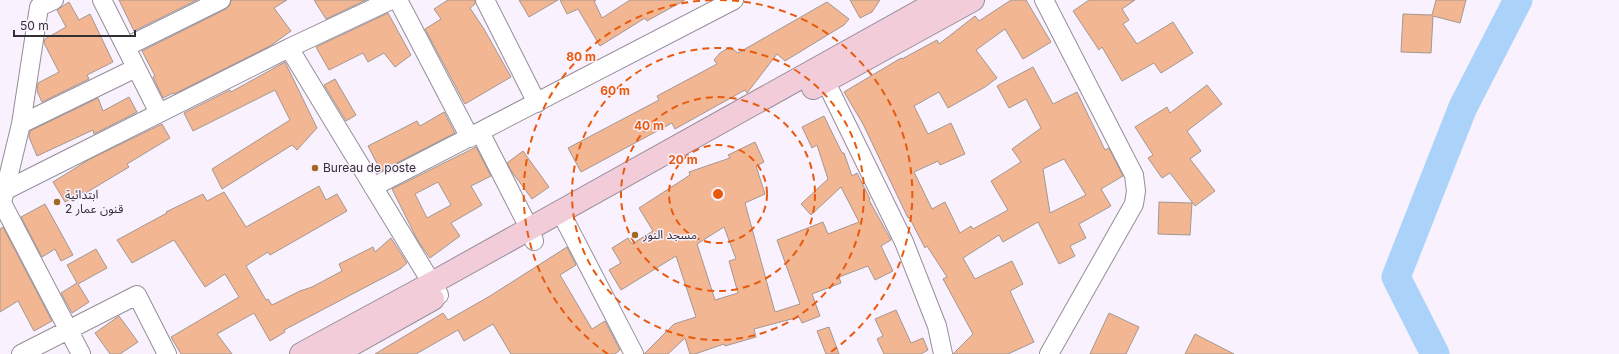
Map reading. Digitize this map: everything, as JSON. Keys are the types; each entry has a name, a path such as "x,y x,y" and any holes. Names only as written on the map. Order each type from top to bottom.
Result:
{"main road":[{"path":"335,354 436,289 563,217 955,2"},
{"path":"301,354 436,289"}],"street":[{"path":"102,0 159,113"},
{"path":"126,47 221,0"},
{"path":"1,191 289,48 392,0"},
{"path":"398,0 532,235"},
{"path":"485,0 537,104"},
{"path":"373,187 537,104 734,0"},
{"path":"1044,0 1134,175 1136,191 1134,204 1049,354"},
{"path":"43,2 21,124 1,191 2,203 81,354"},
{"path":"289,48 436,289"},
{"path":"21,124 136,68"},
{"path":"822,74 904,242 937,326 943,354"},
{"path":"563,217 634,354"},
{"path":"20,354 137,294 167,354"}],"building":[{"path":"119,0 197,0 134,31"},
{"path":"231,0 287,0 274,8 291,31 270,46 174,94 173,93 163,98 153,77 155,76 142,51 226,9 230,5"},
{"path":"314,0 366,0 326,19"},
{"path":"448,0 475,0 475,4 470,8 484,29 511,77 465,104 425,29 441,19 434,9"},
{"path":"519,0 558,0 529,17"},
{"path":"560,0 596,0 594,1 602,18 630,0 685,0 647,21 645,18 600,46 578,9 567,14"},
{"path":"850,0 880,0 872,12 860,18"},
{"path":"1011,0 1026,0 1051,42 1023,59 1005,29 976,50 997,78 985,87 948,108 939,92 914,106 928,134 951,123 965,154 940,165 938,161 914,172 932,209 945,202 960,233 971,226 973,229 1008,210 991,181 1021,162 1012,149 1041,128 1026,99 1009,108 997,86 1033,67 1053,104 1077,92 1105,150 1109,148 1123,176 1101,189 1111,206 1079,224 1086,238 1070,246 1075,256 1059,264 1038,222 1003,242 999,235 963,258 975,279 1012,261 1023,284 1010,291 1034,342 1008,354 953,354 973,334 943,279 947,277 927,246 925,248 909,217 908,218 863,124 844,92 901,58 902,59 937,40 939,44 975,16 979,21","holes":["1064,159 1086,195 1050,213 1043,169"]},
{"path":"1089,0 1135,0 1122,9 1129,20 1123,24 1137,44 1173,22 1193,53 1161,73 1154,63 1122,81 1102,47 1099,50 1073,11"},
{"path":"1436,0 1466,0 1460,23 1433,16 1431,53 1401,52 1403,14 1432,15"},
{"path":"69,2 79,20 90,14 113,62 87,75 89,79 42,102 37,91 38,83 59,72 44,43 45,39 66,27 57,10"},
{"path":"827,2 849,19 844,25 785,61 777,54 747,93 745,90 675,129 672,123 581,172 568,148 659,100 657,96 717,64 714,60 720,53 730,47 738,53"},
{"path":"388,13 411,55 395,67 384,53 368,62 363,53 329,70 316,47"},
{"path":"285,62 317,128 297,150 292,145 222,189 212,169 290,120 275,90 193,131 184,113 230,90 231,92"},
{"path":"335,79 356,115 346,121 324,85"},
{"path":"1207,85 1222,104 1187,131 1201,151 1190,159 1215,191 1195,206 1170,173 1162,178 1148,158 1153,155 1135,127 1167,107 1170,113"},
{"path":"129,97 137,112 94,134 93,130 37,156 29,137 30,131 98,98 103,111"},
{"path":"444,112 455,133 381,171 368,146 417,121 420,126"},
{"path":"824,116 842,153 844,153 852,176 857,173 870,199 869,200 891,240 881,246 893,271 875,280 868,266 839,277 841,283 812,294 820,316 802,323 799,317 754,329 756,337 725,346 724,344 695,354 690,354 685,338 668,354 644,354 674,324 696,317 676,256 621,290 609,270 621,263 612,248 628,238 632,244 653,231 639,208 690,175 689,172 730,158 728,155 755,142 764,162 756,166 765,194 745,203 775,312 800,304 777,240 823,222 828,234 859,222 841,187 811,215 801,204 828,179 817,145 812,148 802,127","holes":["724,227 736,259 729,261 738,293 715,300 697,244"]},
{"path":"162,124 170,138 127,164 129,167 84,194 83,192 65,202 53,182 90,159"},
{"path":"476,147 491,176 471,186 482,205 451,223 460,236 430,258 418,241 392,189","holes":["438,182 451,205 427,218 415,194"]},
{"path":"523,151 549,187 532,199 507,163"},
{"path":"319,186 326,200 337,194 347,211 270,255 268,252 246,266 266,300 268,299 272,305 300,291 312,287 342,271 339,264 373,247 375,252 391,238 407,263 400,269 284,330 285,332 270,341 254,313 217,334 232,354 181,354 171,337 239,297 225,274 205,287 174,240 132,263 117,240 167,213 166,212 203,194 207,201 224,192 246,227"},
{"path":"1159,202 1192,203 1190,235 1158,234"},
{"path":"45,204 73,255 61,261 55,249 42,257 21,217"},
{"path":"3,227 52,321 34,331 18,301 0,312 0,229"},
{"path":"567,247 576,265 560,275 592,329 605,321 620,350 615,354 511,354 493,324 464,341 458,330 416,354 375,354 443,313 448,320 490,296"},
{"path":"96,249 107,268 78,284 89,302 72,313 61,293 77,283 67,265"},
{"path":"896,310 911,343 923,338 928,350 921,354 884,354 877,339 883,336 875,319"},
{"path":"1109,313 1139,327 1126,354 1090,354"},
{"path":"119,316 138,342 120,354 110,354 95,333"},
{"path":"829,327 839,354 826,354 817,331"},
{"path":"1195,334 1234,354 1185,354"}],"waterway":[{"path":"1435,354 1396,277 1463,107 1518,0"}],"place":[{"name":"Bureau de poste","path":"315,168"},
{"name":"ابتدائية قنون عمار 2","path":"57,202"},
{"name":"مسجد النور","path":"635,235"}]}
